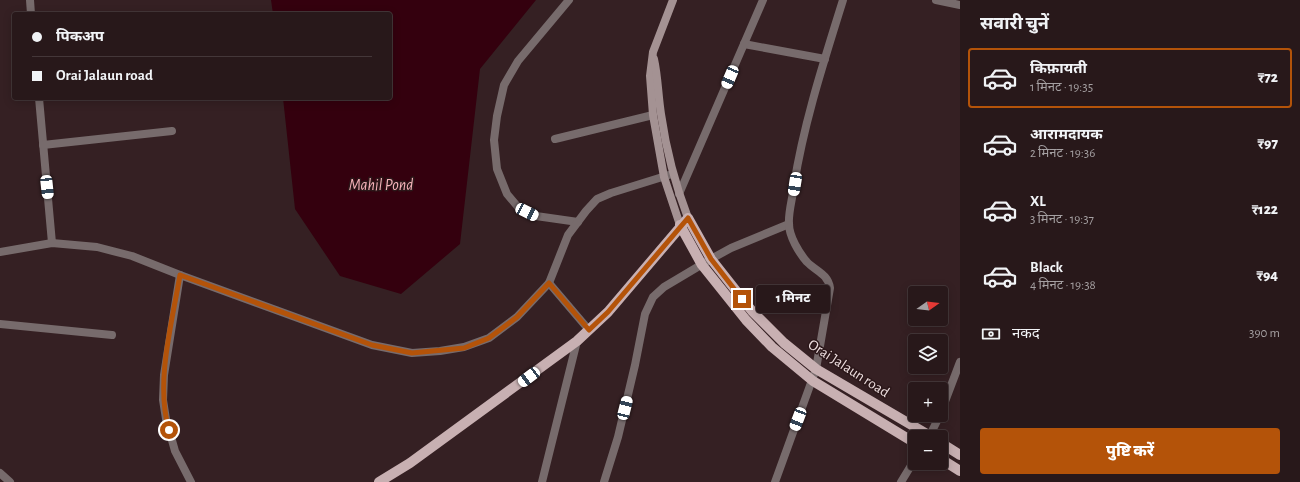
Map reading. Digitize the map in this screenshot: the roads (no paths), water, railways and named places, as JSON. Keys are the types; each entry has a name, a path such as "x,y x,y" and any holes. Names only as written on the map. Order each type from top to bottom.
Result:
{"main road":[{"path":"673,0 653,52 650,76 653,116 664,176 680,225"},
{"path":"379,482 410,463 577,341 608,312 680,225 688,218 672,174 661,114 653,52"},
{"name":"Orai Jalaun road","path":"688,218 707,262 784,343 816,369 921,430"},
{"name":"Orai Jalaun road","path":"680,225 746,320 772,347 813,381 908,439"},
{"path":"948,447 960,455"},
{"path":"948,463 960,471"}],"street":[{"path":"30,0 31,12"},
{"path":"570,0 518,61 504,85 497,116 494,140 497,169 507,194 518,207 536,216 578,222"},
{"path":"679,194 763,0"},
{"path":"775,482 813,381 830,288 829,281 808,262 795,244 789,224 798,159 813,99 843,0"},
{"path":"936,0 960,5"},
{"path":"744,44 825,59"},
{"path":"38,100 52,243"},
{"path":"555,139 653,116"},
{"path":"43,145 172,131"},
{"path":"0,252 52,243 97,247 132,256 372,345 412,353 464,348 489,338 517,317 549,283 568,235 597,200 611,193 672,174"},
{"path":"604,482 630,387 646,314 653,297 664,287 732,248 789,224"},
{"path":"180,275 164,375 163,400 166,419 175,451 191,482"},
{"path":"549,283 589,330"},
{"path":"0,324 112,335"},
{"path":"542,482 577,341"},
{"path":"948,394 960,362"},
{"path":"900,482 908,470"},
{"path":"0,473 10,482"}],"water":[{"name":"Mahil Pond","path":"271,0 536,0 480,69 460,244 401,294 340,276 295,209 283,100 392,100 392,12 273,12"}]}
